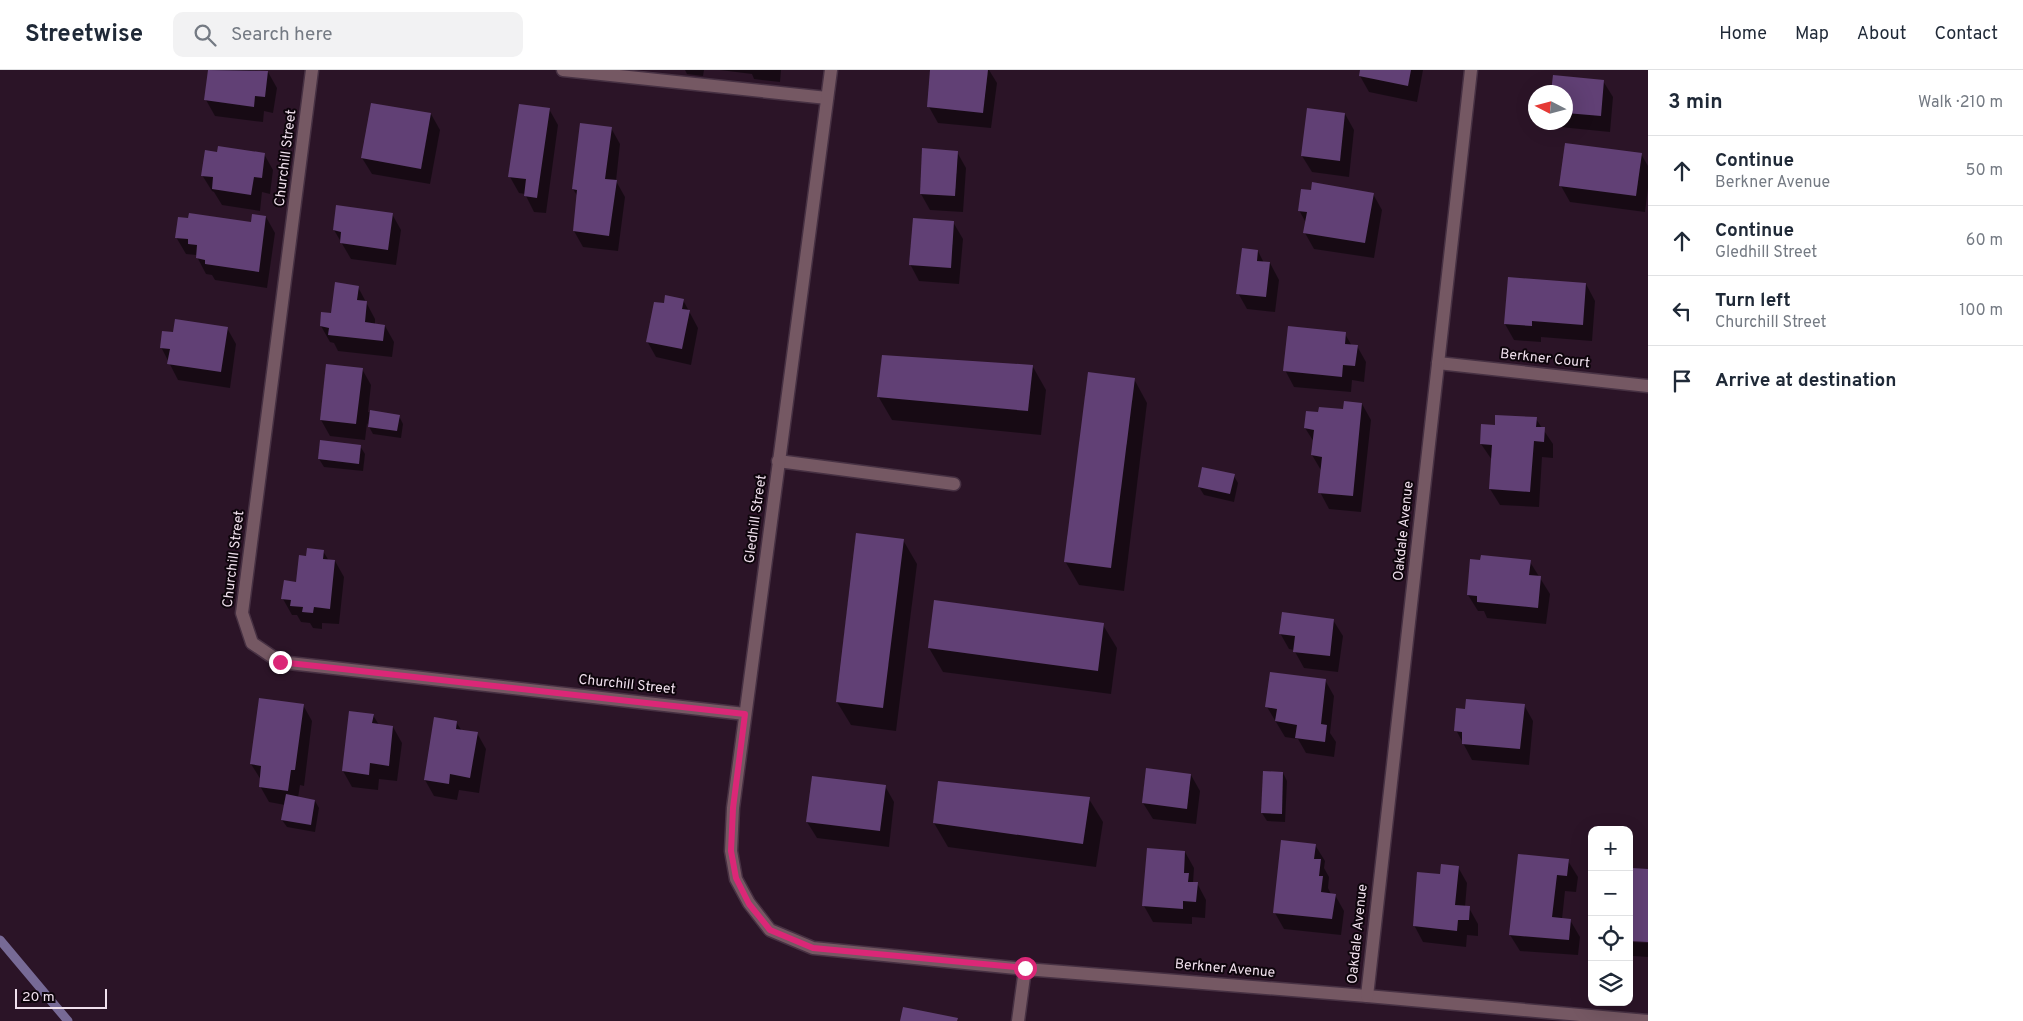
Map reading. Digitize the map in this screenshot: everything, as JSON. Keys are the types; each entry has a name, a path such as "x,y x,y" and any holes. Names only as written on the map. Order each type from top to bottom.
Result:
{"street":[{"name":"Churchill Street","path":"312,70 242,613 252,643 280,662 745,714"},
{"path":"563,70 827,98"},
{"name":"Gledhill Street","path":"800,942 770,930 749,904 736,878 731,851 733,816 745,714 831,70"},
{"name":"Oakdale Avenue","path":"1367,996 1471,70"},
{"name":"Berkner Court","path":"1438,363 1648,386"},
{"path":"778,461 954,484"},
{"name":"Berkner Avenue","path":"800,942 813,948 1025,968 1367,996 1577,1018 1648,1021"},
{"path":"1018,1021 1025,968"}],"building":[{"path":"208,70 268,71 265,97 255,96 254,107 204,100"},
{"path":"930,70 988,70 983,113 927,107"},
{"path":"1360,70 1411,70 1408,86 1359,76"},
{"path":"1553,75 1604,80 1601,116 1573,114 1573,85 1552,85"},
{"path":"371,103 431,113 421,169 361,158"},
{"path":"519,104 550,108 537,198 524,196 526,179 508,177"},
{"path":"1307,108 1345,113 1340,161 1301,156"},
{"path":"580,123 612,127 605,179 617,180 609,236 573,231 577,190 572,189"},
{"path":"1565,143 1642,153 1636,196 1559,186"},
{"path":"218,146 265,153 262,178 254,177 251,195 212,189 213,177 201,176 205,150 217,152"},
{"path":"922,148 958,151 955,196 920,194"},
{"path":"1312,182 1374,193 1365,243 1303,233 1307,212 1298,211 1301,189 1311,190"},
{"path":"336,205 393,213 388,250 340,243 341,232 333,230"},
{"path":"189,213 251,222 252,214 266,216 259,272 205,264 205,260 196,258 197,245 188,244 188,239 175,238 178,217 188,218"},
{"path":"913,218 954,221 951,268 909,265"},
{"path":"1242,248 1258,250 1257,261 1270,262 1266,297 1236,294"},
{"path":"1508,277 1586,283 1583,325 1532,321 1532,326 1504,324"},
{"path":"335,282 359,286 357,300 367,301 365,322 385,325 383,341 328,335 329,328 320,326 321,312 331,313"},
{"path":"665,295 684,299 682,309 690,310 682,349 646,342 654,302 664,303"},
{"path":"175,319 228,327 221,372 167,364 170,349 160,348 162,331 173,332"},
{"path":"1288,326 1346,332 1345,344 1358,345 1355,366 1343,365 1342,377 1283,371"},
{"path":"882,355 1033,365 1028,411 877,397"},
{"path":"326,364 363,368 356,424 320,420"},
{"path":"1088,372 1135,378 1111,568 1064,562"},
{"path":"1344,401 1362,403 1353,496 1318,493 1322,457 1311,455 1314,430 1304,428 1306,411 1318,412 1319,407 1343,409"},
{"path":"370,410 400,415 397,431 368,427"},
{"path":"1495,415 1537,417 1536,427 1545,427 1544,442 1534,441 1530,492 1489,489 1492,445 1480,444 1481,424 1495,425"},
{"path":"320,440 361,445 359,464 318,459"},
{"path":"1202,467 1235,474 1230,494 1198,487"},
{"path":"856,533 904,539 883,708 836,702"},
{"path":"307,548 324,550 323,559 335,560 330,609 314,607 313,613 302,612 303,607 290,606 291,600 281,599 284,580 296,582 299,555 306,556"},
{"path":"1481,555 1531,560 1529,575 1541,576 1538,608 1477,602 1477,596 1467,595 1470,559 1480,560"},
{"path":"934,600 1104,623 1098,671 928,648"},
{"path":"1282,612 1334,619 1330,656 1293,652 1295,636 1279,634"},
{"path":"1270,672 1326,679 1321,724 1327,725 1325,742 1295,738 1297,725 1275,721 1277,709 1265,707"},
{"path":"259,698 304,704 295,770 291,770 288,791 259,787 261,766 250,764"},
{"path":"1466,699 1525,704 1520,749 1462,744 1462,732 1454,731 1456,708 1465,709"},
{"path":"349,711 374,714 372,723 393,726 389,766 370,763 369,775 342,771"},
{"path":"434,717 457,721 456,729 478,732 470,778 450,774 449,784 424,780"},
{"path":"1146,768 1191,774 1187,809 1142,803"},
{"path":"1263,771 1283,772 1282,814 1261,813"},
{"path":"812,776 886,785 880,831 806,822"},
{"path":"938,781 1090,797 1083,844 933,823"},
{"path":"286,794 315,800 311,825 281,820"},
{"path":"1281,840 1316,844 1314,859 1321,859 1319,876 1323,876 1321,892 1336,894 1332,919 1273,913"},
{"path":"1147,848 1185,851 1184,873 1189,873 1188,882 1198,882 1196,902 1183,901 1183,909 1142,906"},
{"path":"1518,854 1569,859 1567,876 1557,875 1552,917 1571,919 1569,940 1509,935"},
{"path":"1441,864 1459,866 1455,905 1470,906 1469,920 1458,920 1457,931 1413,926 1417,872 1440,874"},
{"path":"1633,868 1648,869 1648,942 1633,941"},
{"path":"903,1007 958,1018 957,1021 900,1021"}],"waterway":[{"path":"0,940 68,1021"}],"route":[{"path":"280,662 745,714 733,808 731,851 736,878 749,904 770,930 813,948 1025,968"}]}
